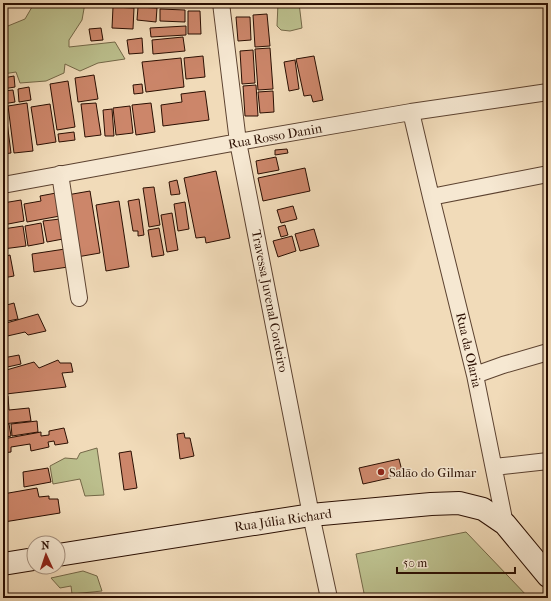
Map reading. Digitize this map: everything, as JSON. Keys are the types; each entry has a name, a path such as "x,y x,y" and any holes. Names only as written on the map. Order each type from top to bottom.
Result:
{"street":[{"name":"Travessa Juvenal Cordeiro","path":"221,3 238,142 329,598"},
{"name":"Rua Rosso Danin","path":"3,185 411,112 548,92"},
{"name":"Rua da Olaria","path":"411,112 475,374 505,524 548,576"},
{"path":"60,174 79,298"},
{"path":"431,197 548,174"},
{"path":"475,374 548,352"},
{"path":"494,467 548,461"},
{"name":"Rua Júlia Richard","path":"66,554 312,515 431,504 459,504 483,509 505,524"},
{"path":"3,564 26,560"}],"green space":[{"path":"30,3 85,3 82,20 69,40 69,47 115,42 125,59 98,63 80,71 65,64 64,73 46,81 20,83 16,72 3,74 3,28 25,19 32,7"},
{"path":"278,3 299,3 302,28 290,31 281,30 277,26"},
{"path":"97,448 104,495 85,496 80,479 53,484 50,466 65,458 77,459 80,453"},
{"path":"466,532 529,598 365,598 356,554"},
{"path":"83,571 97,576 102,591 72,594 71,586 60,588 51,578"}],"building":[{"path":"115,3 136,3 136,6 115,5"},
{"path":"113,7 134,8 133,29 112,28"},
{"path":"138,7 157,8 156,22 137,20"},
{"path":"160,9 185,10 185,22 160,21"},
{"path":"188,11 200,11 201,34 188,34"},
{"path":"267,14 270,46 255,47 253,15"},
{"path":"236,17 250,17 251,40 238,41"},
{"path":"186,26 186,35 151,37 150,28"},
{"path":"101,28 103,40 91,41 89,29"},
{"path":"183,37 185,51 153,54 152,40"},
{"path":"142,38 143,53 129,54 127,40"},
{"path":"270,48 273,89 258,90 255,49"},
{"path":"253,50 255,83 242,84 240,51"},
{"path":"203,56 205,77 186,79 184,58"},
{"path":"314,56 323,100 313,102 311,95 304,96 296,59"},
{"path":"181,58 184,87 146,92 142,62"},
{"path":"295,60 299,89 289,91 284,62"},
{"path":"94,75 98,99 78,102 75,78"},
{"path":"14,76 15,87 3,89 3,78"},
{"path":"68,81 75,127 57,130 50,84"},
{"path":"142,84 143,93 134,94 133,85"},
{"path":"256,85 258,116 245,116 243,86"},
{"path":"29,87 31,100 19,102 18,89"},
{"path":"13,90 15,102 3,104 3,91"},
{"path":"205,91 209,120 163,126 161,105 182,102 181,94"},
{"path":"273,91 274,112 260,113 258,92"},
{"path":"27,103 33,151 14,153 8,106"},
{"path":"96,103 101,135 85,137 81,104"},
{"path":"151,103 155,132 136,135 132,105"},
{"path":"50,104 56,142 37,145 31,107"},
{"path":"5,106 11,153 3,154 3,107"},
{"path":"130,106 133,133 116,135 113,108"},
{"path":"112,109 114,136 105,136 103,110"},
{"path":"74,132 75,140 59,142 58,134"},
{"path":"287,149 288,153 275,155 275,150"},
{"path":"276,157 279,170 258,174 256,161"},
{"path":"305,168 310,191 263,201 258,178"},
{"path":"216,171 230,238 206,243 205,237 196,238 184,178"},
{"path":"177,180 180,194 171,195 169,182"},
{"path":"154,187 160,225 149,227 143,188"},
{"path":"90,191 100,253 77,257 67,195"},
{"path":"56,193 60,216 27,222 24,204 41,201 40,196"},
{"path":"139,199 144,235 138,236 138,231 133,231 128,201"},
{"path":"21,200 24,221 3,225 3,203"},
{"path":"119,201 129,267 106,271 96,205"},
{"path":"185,202 189,229 178,231 174,204"},
{"path":"293,206 297,219 281,223 277,210"},
{"path":"172,213 178,250 167,252 161,215"},
{"path":"60,219 63,239 47,242 43,221"},
{"path":"41,223 44,243 28,246 25,226"},
{"path":"285,225 288,235 281,237 278,227"},
{"path":"23,226 26,246 3,249 3,229"},
{"path":"159,228 164,255 152,257 148,230"},
{"path":"314,229 319,246 300,251 295,234"},
{"path":"292,236 296,251 278,257 273,241"},
{"path":"65,249 68,267 34,272 32,254"},
{"path":"10,255 14,276 3,278 3,257"},
{"path":"14,303 18,319 3,322 3,306"},
{"path":"38,314 46,331 28,335 25,332 3,337 3,324"},
{"path":"19,355 21,364 3,368 3,358"},
{"path":"58,360 60,363 71,363 73,372 62,373 66,387 6,394 4,383 3,384 3,371 34,362 39,368"},
{"path":"3,396 8,396 9,410 29,408 31,421 3,424"},
{"path":"37,421 38,432 12,436 11,424"},
{"path":"9,424 11,436 3,438 3,425"},
{"path":"64,428 68,443 55,445 54,441 48,442 49,447 31,451 30,444 11,447 11,452 3,453 3,439 41,432 41,436 49,435 49,431"},
{"path":"184,433 185,438 190,438 194,456 180,459 177,434"},
{"path":"131,451 137,488 124,490 119,453"},
{"name":"Salão do Gilmar","path":"399,459 403,475 363,484 359,468"},
{"path":"48,468 51,482 24,487 23,472"},
{"path":"37,488 39,497 49,496 49,499 58,499 60,513 4,522 3,494"}],"place":[{"name":"Salão do Gilmar","path":"381,472"}]}
